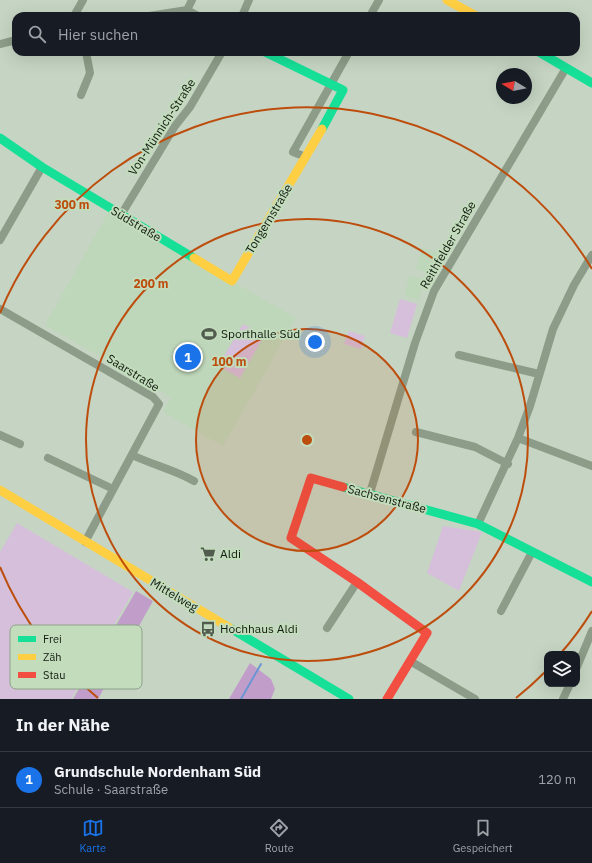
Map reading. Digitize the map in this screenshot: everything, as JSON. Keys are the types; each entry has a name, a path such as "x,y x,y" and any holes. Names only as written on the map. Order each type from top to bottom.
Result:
{"street":[{"path":"76,12 83,0"},
{"path":"187,10 192,0"},
{"path":"244,12 250,0"},
{"path":"372,12 379,0"},
{"path":"447,0 469,12"},
{"path":"174,12 187,10 191,12"},
{"path":"0,44 12,41"},
{"path":"81,95 90,73 87,56"},
{"name":"Von-Münnich-Straße","path":"121,215 175,126 190,107 220,56"},
{"path":"273,56 331,85"},
{"path":"306,157 293,152 348,56"},
{"path":"546,56 592,84"},
{"name":"Reithfelder Straße","path":"370,494 415,343 434,291 566,68"},
{"name":"Tongernstraße","path":"232,281 306,157 343,90 331,85"},
{"name":"Südstraße","path":"0,138 42,167 232,281"},
{"path":"0,240 42,167"},
{"path":"478,524 508,464 518,438 530,406 538,374 553,329 574,285 592,255"},
{"name":"Saarstraße","path":"0,309 153,397 159,404 85,542"},
{"path":"459,355 538,374"},
{"path":"416,432 475,447 508,464"},
{"path":"0,435 20,444"},
{"path":"518,438 592,466"},
{"path":"132,456 156,466 180,472 194,481"},
{"path":"48,458 113,489"},
{"name":"Sachsenstraße","path":"387,699 427,633 358,582 291,538 311,478 478,524 592,582"},
{"name":"Mittelweg","path":"0,490 350,699"},
{"path":"501,611 532,552"},
{"path":"327,628 358,582"},
{"path":"580,659 592,631"},
{"path":"410,661 475,699"},
{"path":"563,699 569,687"}],"shaded area":[{"path":"109,211 296,318 223,446 163,412 171,397 45,325"},
{"path":"422,248 440,253 434,274 416,269"},
{"path":"410,275 424,279 419,300 404,296"},
{"path":"400,299 417,304 407,338 390,333"},
{"path":"243,324 264,336 240,378 218,366"},
{"path":"349,331 365,336 361,349 344,344"},
{"path":"17,523 133,592 114,625 10,625 10,689 77,689 71,699 0,699 0,552"},
{"path":"443,526 482,532 459,591 427,573"},
{"path":"136,591 153,601 140,625 116,625"},
{"path":"250,663 271,679 275,689 271,699 229,699"},
{"path":"79,689 104,689 98,699 73,699"}],"waterway":[{"path":"241,699 261,664"}],"traffic: fast":[{"path":"273,56 343,90 322,129"},
{"path":"546,56 592,83"},
{"path":"0,138 42,167 194,258"},
{"path":"343,487 478,524 592,582"},
{"path":"230,628 349,699"}],"traffic: slow":[{"path":"447,0 469,12"},
{"path":"194,258 232,281 322,129"},
{"path":"0,490 230,628"}],"traffic: jam":[{"path":"343,487 311,478 291,538 357,582 427,633 387,699"}],"place":[{"name":"Sporthalle Süd","path":"209,334"},
{"name":"Grundschule Nordenham Süd","path":"188,357"},
{"name":"Aldi","path":"208,554"},
{"name":"Hochhaus Aldi","path":"208,629"}]}
